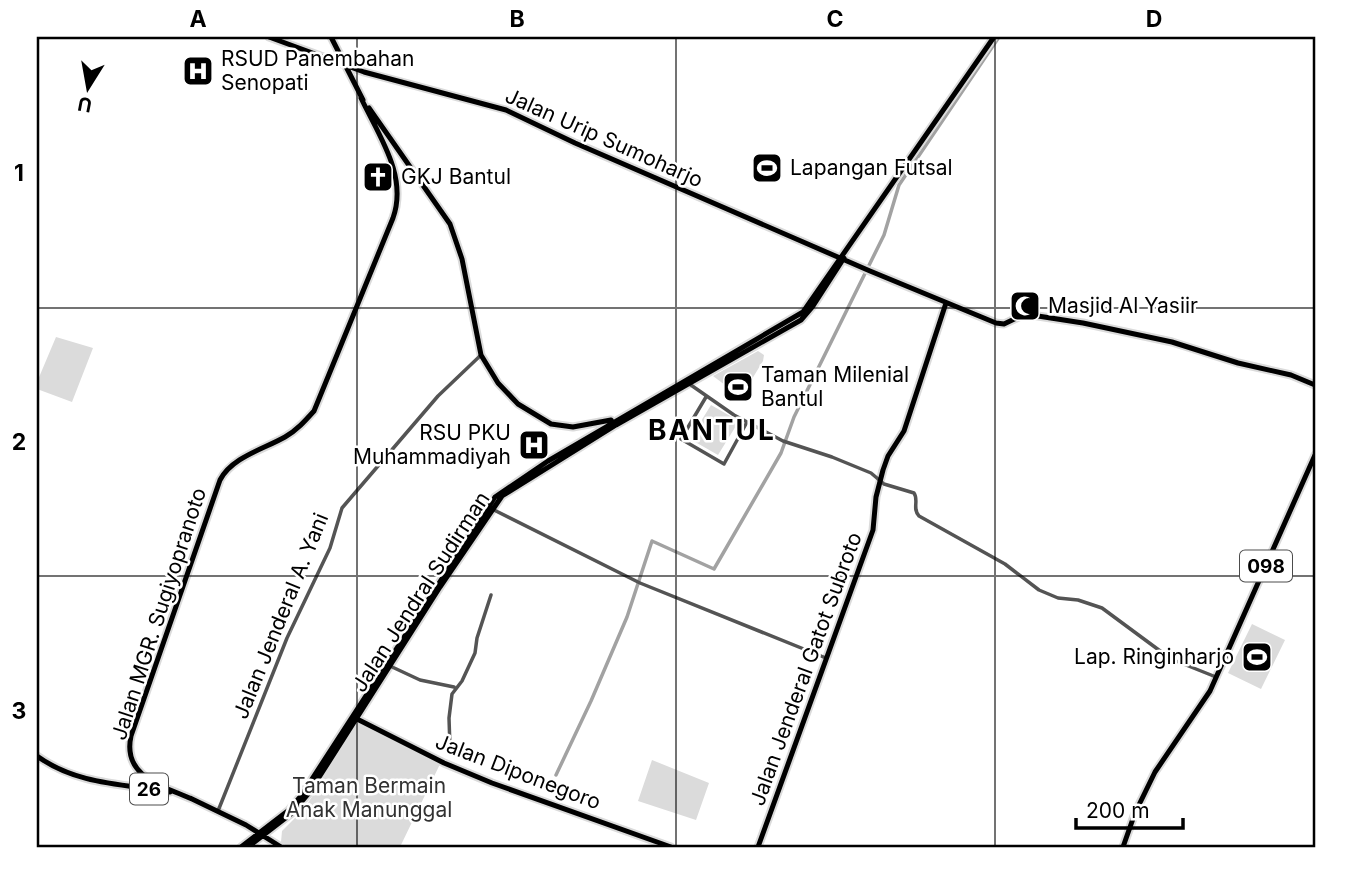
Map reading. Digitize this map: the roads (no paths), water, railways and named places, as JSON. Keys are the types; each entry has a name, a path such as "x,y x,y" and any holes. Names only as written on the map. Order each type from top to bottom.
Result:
{"main road":[{"name":"Jalan Urip Sumoharjo","path":"269,37 364,72 506,110 575,143 999,324 1025,314 1114,329 1285,373 1315,385"},
{"path":"331,37 361,98 450,224 462,259 481,355 493,375 509,395 540,419 569,427 611,420 612,423"},
{"name":"Jalan Jendral Sudirman","path":"260,835 301,796 426,606 505,494 612,423 805,317 993,37"},
{"path":"326,58 334,56 336,48"},
{"path":"353,82 357,75 364,72"},
{"name":"Jalan MGR. Sugiyopranoto","path":"192,799 144,775 131,761 129,746 220,480 230,467 293,432 314,411 393,218 399,194 396,176 361,98"},
{"name":"Jalan Jenderal Gatot Subroto","path":"758,847 873,530 880,480 888,456 904,431 946,303"},
{"name":"Jalan Jendral Sudirman","path":"260,835 298,807 357,719 495,496 688,382"},
{"name":"098","path":"1123,847 1135,813 1155,772 1204,702 1315,455"},
{"name":"Jalan Diponegoro","path":"357,719 444,763 492,783 671,847"},
{"name":"26","path":"37,756 60,770 80,777 108,784 168,792 192,799 260,835"},
{"path":"241,847 260,835"},
{"path":"248,847 260,835"},
{"path":"260,835 281,847"}],"street":[{"name":"Jalan Jenderal A. Yani","path":"218,811 287,638 330,548 342,508 438,396 481,355"},
{"path":"688,382 706,397 747,422 785,441 851,464 880,480 914,493 915,511 919,516 1005,564 1028,583 1058,598 1078,600 1102,608 1171,659 1216,677"},
{"path":"706,397 681,439 724,464 747,422"},
{"path":"492,509 638,583 827,658"},
{"path":"450,748 449,712 456,687 463,681 475,653 491,595"},
{"path":"390,666 420,680 456,687"}],"waterway":[{"path":"556,775 627,617 652,541 714,569 781,453 794,417 884,235 899,185 999,37"}],"place":[{"name":"RSUD Panembahan Senopati","path":"198,71"},
{"name":"Lapangan Futsal","path":"767,168"},
{"name":"GKJ Bantul","path":"378,177"},
{"name":"Masjid Al Yasiir","path":"1025,306"},
{"name":"Taman Milenial Bantul","path":"738,387"},
{"name":"RSU PKU Muhammadiyah","path":"534,445"},
{"name":"Lap. Ringinharjo","path":"1257,657"}],"district":[{"name":"BANTUL","path":"712,430"}],"park label":[{"name":"Taman Bermain Anak Manunggal","path":"369,798"}]}
